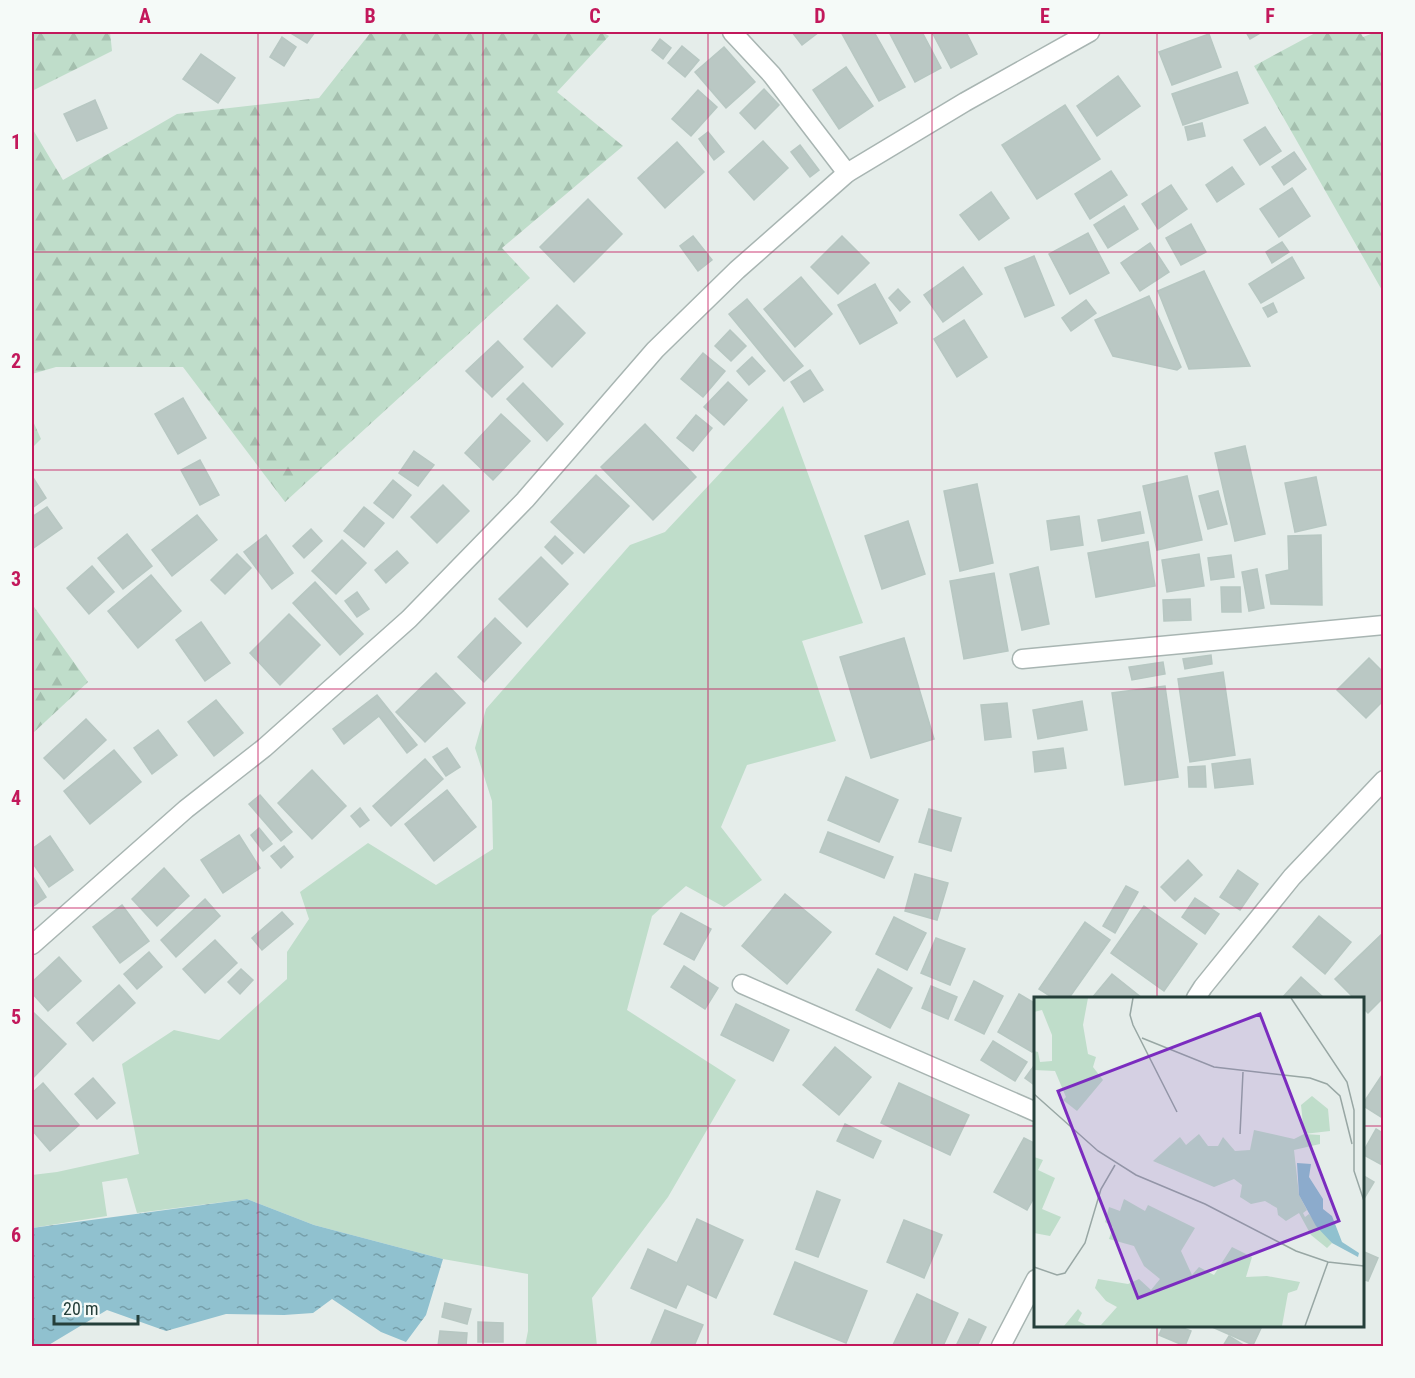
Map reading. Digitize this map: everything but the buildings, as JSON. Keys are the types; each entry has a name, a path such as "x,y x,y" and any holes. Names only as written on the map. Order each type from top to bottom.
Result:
{"street":[{"path":"732,32 772,75 847,173"},
{"path":"32,945 177,817 264,748 409,619 525,500 655,350 737,270 847,173 965,102 1090,32"},
{"path":"1022,659 1383,625"},
{"path":"1197,997 1292,877 1383,780"},
{"path":"742,984 1034,1112"},
{"path":"1000,1347 1034,1281"}],"green space":[{"path":"32,32 110,32 112,51 32,91"},
{"path":"371,32 602,32 609,36 557,92 623,146 502,248 530,278 285,502 183,367 56,367 32,374 32,128 63,180 177,114 319,98"},
{"path":"1317,32 1360,32 1363,37 1383,32 1383,292 1254,66"},
{"path":"783,406 863,623 802,641 836,741 747,765 721,827 762,880 724,907 686,886 652,916 627,1010 736,1080 668,1197 592,1298 597,1346 525,1346 528,1331 528,1274 443,1259 314,1225 247,1199 137,1213 127,1178 102,1182 107,1216 32,1228 32,1175 57,1172 139,1154 122,1064 174,1030 219,1040 287,979 287,952 309,919 300,892 368,843 436,885 493,849 492,801 475,748 486,709 630,545 665,532"},
{"path":"32,419 41,439 32,448"},
{"path":"32,604 88,682 32,734"}],"water":[{"path":"247,1199 314,1225 443,1259 426,1315 406,1342 381,1332 332,1299 313,1313 226,1314 166,1331 107,1310 47,1346 32,1346 32,1228"}]}
